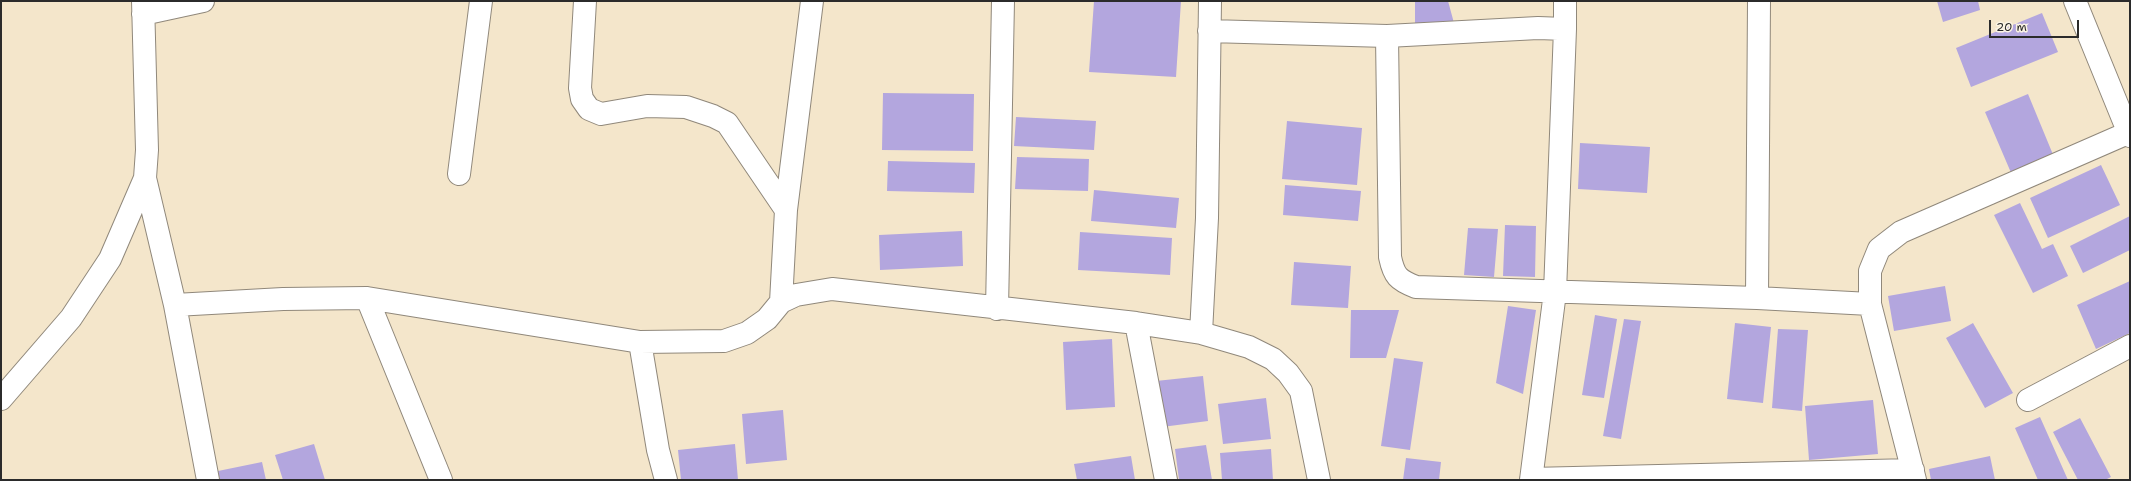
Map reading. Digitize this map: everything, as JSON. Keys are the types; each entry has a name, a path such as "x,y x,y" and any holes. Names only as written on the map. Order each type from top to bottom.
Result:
{"street":[{"path":"203,1 143,8 147,150 145,178 175,305 208,480"},
{"path":"459,174 481,1"},
{"path":"585,1 580,88 582,99 589,109 601,114 647,106 686,107 713,116 727,123 786,210"},
{"path":"781,302 786,210 812,1"},
{"path":"997,309 1004,1"},
{"path":"1201,333 1207,218 1210,1"},
{"path":"1565,1 1555,292 1531,480 1914,475 1870,304 1870,271 1880,249 1901,232 2129,133 2075,1"},
{"path":"1758,298 1759,1"},
{"path":"1209,31 1387,36 1538,28 1565,29"},
{"path":"1387,36 1390,257 1395,274 1406,283 1416,287 1758,298 1870,304"},
{"path":"1,400 71,318 105,266 145,178"},
{"path":"175,305 283,299 367,298 640,342 724,342 747,333 767,319 781,302 803,293 832,290 1136,323 1201,333 1248,347 1273,359 1288,373 1301,391 1319,480"},
{"path":"367,298 441,480"},
{"path":"1136,323 1166,480"},
{"path":"640,342 658,450 666,480"},
{"path":"2028,400 2130,346"}],"building":[{"path":"1094,1 1181,1 1176,77 1089,72"},
{"path":"1415,1 1448,1 1454,23 1415,23"},
{"path":"1937,1 1978,1 1980,10 1943,22"},
{"path":"2042,13 2058,52 1971,87 1956,48"},
{"path":"883,93 974,94 973,151 882,150"},
{"path":"2028,94 2054,157 2012,175 1985,112"},
{"path":"1016,117 1096,121 1094,150 1014,146"},
{"path":"1287,121 1362,128 1357,185 1282,179"},
{"path":"1580,143 1650,147 1647,193 1578,189"},
{"path":"1017,157 1089,159 1088,191 1015,189"},
{"path":"888,161 975,163 974,193 887,191"},
{"path":"2101,165 2120,205 2048,238 2030,198"},
{"path":"1285,185 1361,191 1358,221 1283,215"},
{"path":"1094,190 1179,198 1176,228 1091,221"},
{"path":"2020,203 2042,249 2053,244 2068,276 2033,293 1994,215"},
{"path":"2130,216 2130,250 2083,273 2070,246"},
{"path":"1505,225 1536,226 1535,277 1503,276"},
{"path":"1468,228 1498,229 1494,277 1464,275"},
{"path":"962,231 963,266 880,270 879,235"},
{"path":"1080,232 1172,238 1170,275 1078,270"},
{"path":"1294,262 1351,266 1348,308 1291,305"},
{"path":"2130,281 2130,333 2096,349 2077,305"},
{"path":"1945,286 1951,321 1894,331 1888,296"},
{"path":"1508,306 1536,310 1523,394 1496,383"},
{"path":"1351,310 1399,310 1386,358 1350,358"},
{"path":"1595,315 1617,319 1604,398 1582,395"},
{"path":"1624,319 1641,321 1621,439 1603,436"},
{"path":"1735,323 1771,327 1763,403 1727,399"},
{"path":"1973,323 2013,393 1985,408 1946,338"},
{"path":"1778,329 1808,330 1802,411 1772,408"},
{"path":"1112,339 1115,407 1066,410 1063,342"},
{"path":"1394,358 1423,362 1410,450 1381,446"},
{"path":"1203,376 1208,421 1162,427 1156,381"},
{"path":"1266,398 1271,439 1223,444 1218,404"},
{"path":"1873,400 1878,454 1809,460 1805,406"},
{"path":"783,410 787,460 746,464 742,414"},
{"path":"2040,417 2068,480 2038,480 2015,428"},
{"path":"2080,418 2111,477 2105,480 2078,480 2053,432"},
{"path":"314,444 325,480 283,480 275,455"},
{"path":"735,444 738,480 681,480 678,450"},
{"path":"1206,445 1212,480 1179,480 1175,449"},
{"path":"1271,449 1273,480 1222,480 1220,453"},
{"path":"1131,456 1135,480 1077,480 1074,464"},
{"path":"1990,456 1995,480 1931,480 1929,469"},
{"path":"1406,458 1441,462 1439,480 1403,480"},
{"path":"262,462 266,480 220,480 218,471"}]}
